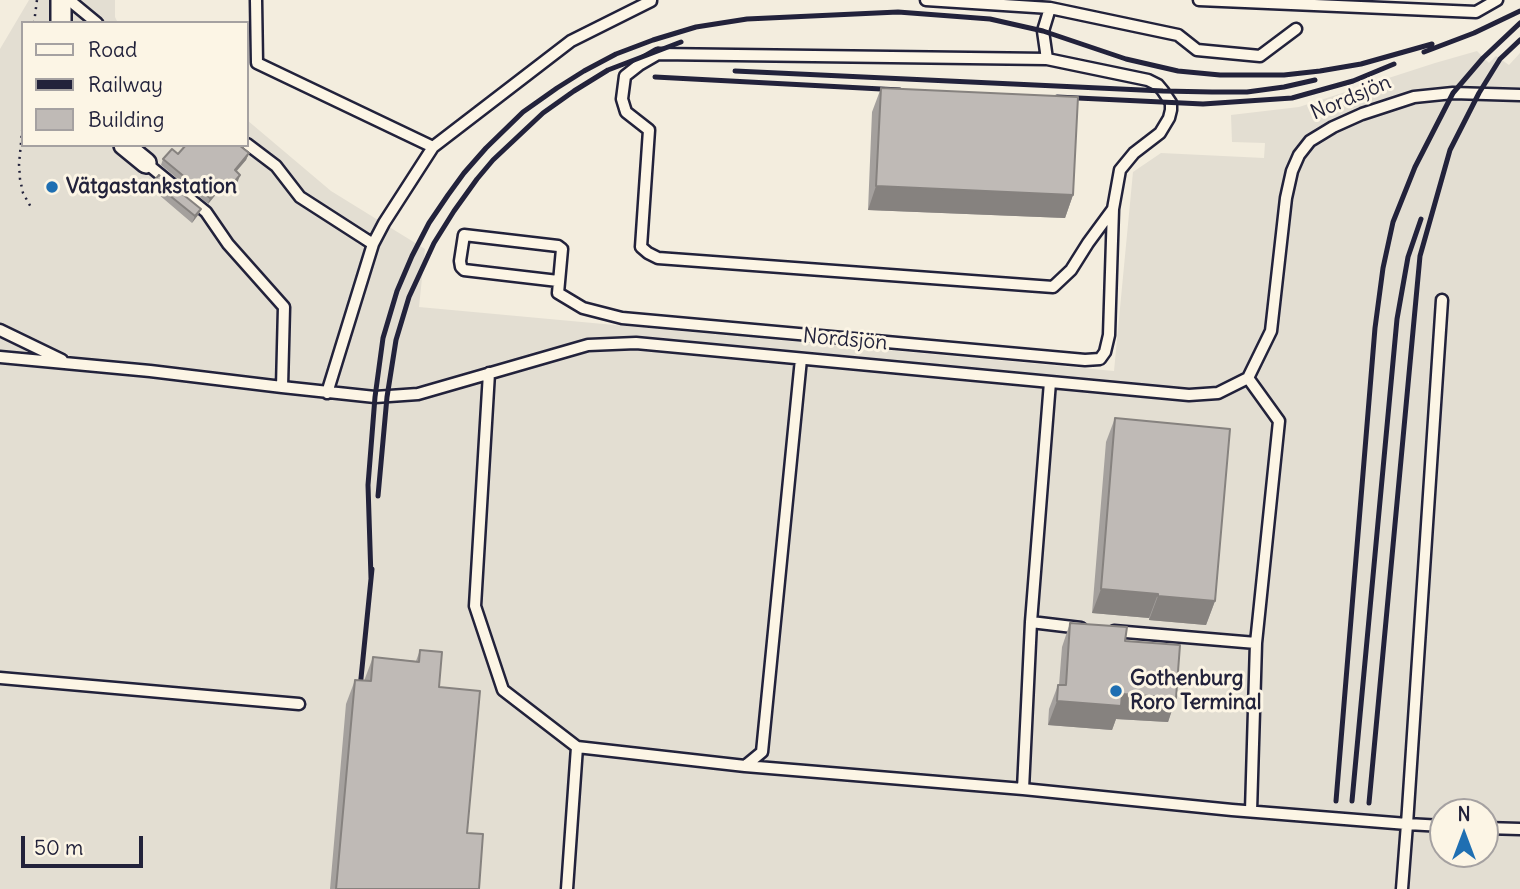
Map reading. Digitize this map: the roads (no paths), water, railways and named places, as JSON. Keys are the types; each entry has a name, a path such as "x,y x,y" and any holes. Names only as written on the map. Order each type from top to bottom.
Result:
{"street":[{"path":"61,0 61,21"},
{"path":"126,147 146,163"}],"lane":[{"path":"69,0 95,21"},
{"path":"256,0 257,63 433,147"},
{"path":"327,393 373,244 433,147 571,41 651,0"},
{"path":"926,0 1050,8 1178,35 1197,50 1260,56 1296,29"},
{"path":"1199,0 1418,5 1476,12 1497,0"},
{"path":"1047,59 1043,31 1050,8"},
{"path":"558,281 464,270 460,261 464,235 558,246 562,249 558,293 583,308 622,318 1085,360 1100,359 1105,352 1109,335 1114,209 1120,170 1134,153 1160,133 1169,118 1171,103 1158,85 1148,80 1047,59 658,54 625,76 622,99 626,112 649,130 641,247 658,258 1053,287 1071,270 1087,243 1114,209"},
{"name":"Nordsjön","path":"0,357 375,397 418,394 588,345 636,343 1189,395 1218,393 1248,378 1271,331 1286,198 1292,171 1299,155 1310,141 1362,114 1414,97 1452,93 1520,95"},
{"path":"248,145 276,166 300,197 373,244"},
{"path":"146,163 206,212 228,244 284,307 282,387"},
{"path":"1402,889 1442,300"},
{"path":"0,330 69,363"},
{"path":"773,769 762,752 801,359"},
{"path":"489,373 475,606 503,690 577,747 773,769 1429,825"},
{"path":"1248,378 1279,421 1256,643 1251,811"},
{"path":"1023,789 1031,622 1050,382"},
{"path":"1031,622 1092,629"},
{"path":"1104,630 1256,643"},
{"path":"0,678 299,704"},
{"path":"567,889 577,747"},
{"path":"745,766 762,752"},
{"path":"1499,828 1520,829"}],"railway":[{"path":"1424,52 1474,33 1520,11"},
{"path":"371,578 368,485 375,397 383,338 397,291 412,256 429,223 448,195 486,148 523,112 584,71 616,54 696,27 747,19 898,12 990,19 1043,31 1126,59 1178,71 1220,75 1284,75 1320,71 1361,64 1432,44"},
{"path":"1336,801 1375,328 1383,268 1393,222 1415,167 1453,93 1483,58 1520,23"},
{"path":"1369,803 1420,256 1450,150 1500,59 1520,40"},
{"path":"378,496 387,397 396,340 409,297 434,243 454,211 493,160 543,113 608,70 681,42"},
{"path":"1057,97 1203,104 1292,98 1353,81 1394,64"},
{"path":"735,71 1212,92 1247,92 1315,80"},
{"path":"655,77 900,90"},
{"path":"1352,801 1397,319 1408,257 1421,219"},
{"path":"359,698 372,569"}],"place":[{"name":"Vätgastankstation","path":"52,187"},
{"name":"Gothenburg Roro Terminal","path":"1116,691"}]}
